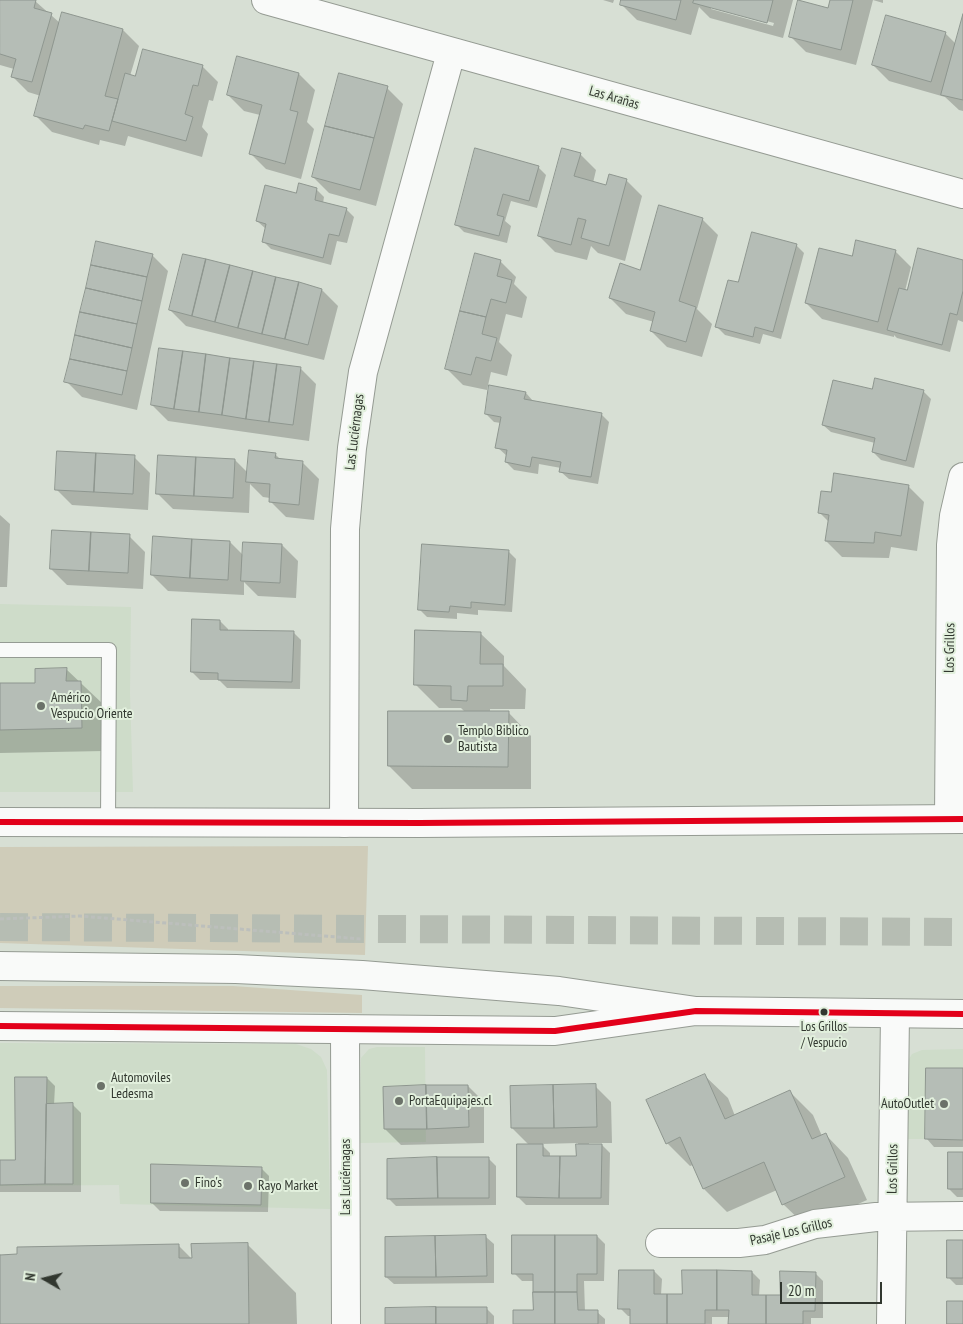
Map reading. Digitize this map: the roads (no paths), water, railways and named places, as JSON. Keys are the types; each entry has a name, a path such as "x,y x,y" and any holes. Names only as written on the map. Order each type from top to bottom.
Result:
{"main road":[{"name":"Las Arañas","path":"266,0 963,194"},
{"name":"Las Luciérnagas","path":"344,823 345,529 352,448 363,372 452,53"},
{"name":"Los Grillos","path":"956,819 951,545 954,516 963,477"},
{"path":"0,822 344,823 956,819"},
{"path":"0,966 236,969 362,975 559,992 696,1011 963,1014"},
{"path":"0,1026 555,1031 696,1011"},
{"name":"Los Grillos","path":"891,1324 895,1014"},
{"name":"Las Luciérnagas","path":"345,1030 346,1324"},
{"name":"Pasaje Los Grillos","path":"660,1243 739,1244 765,1240 815,1224 892,1216 963,1216"}],"lane":[{"path":"0,650 109,650 108,822"}],"tunnel":[{"path":"0,927 963,932"}],"place":[{"name":"Américo Vespucio Oriente","path":"41,706"},
{"name":"Templo Biblico Bautista","path":"448,739"},
{"name":"Los Grillos / Vespucio","path":"824,1012"},
{"name":"Automoviles Ledesma","path":"101,1086"},
{"name":"PortaEquipajes.cl","path":"399,1101"},
{"name":"AutoOutlet","path":"944,1104"},
{"name":"Fino's","path":"185,1183"},
{"name":"Rayo Market","path":"248,1186"}]}
